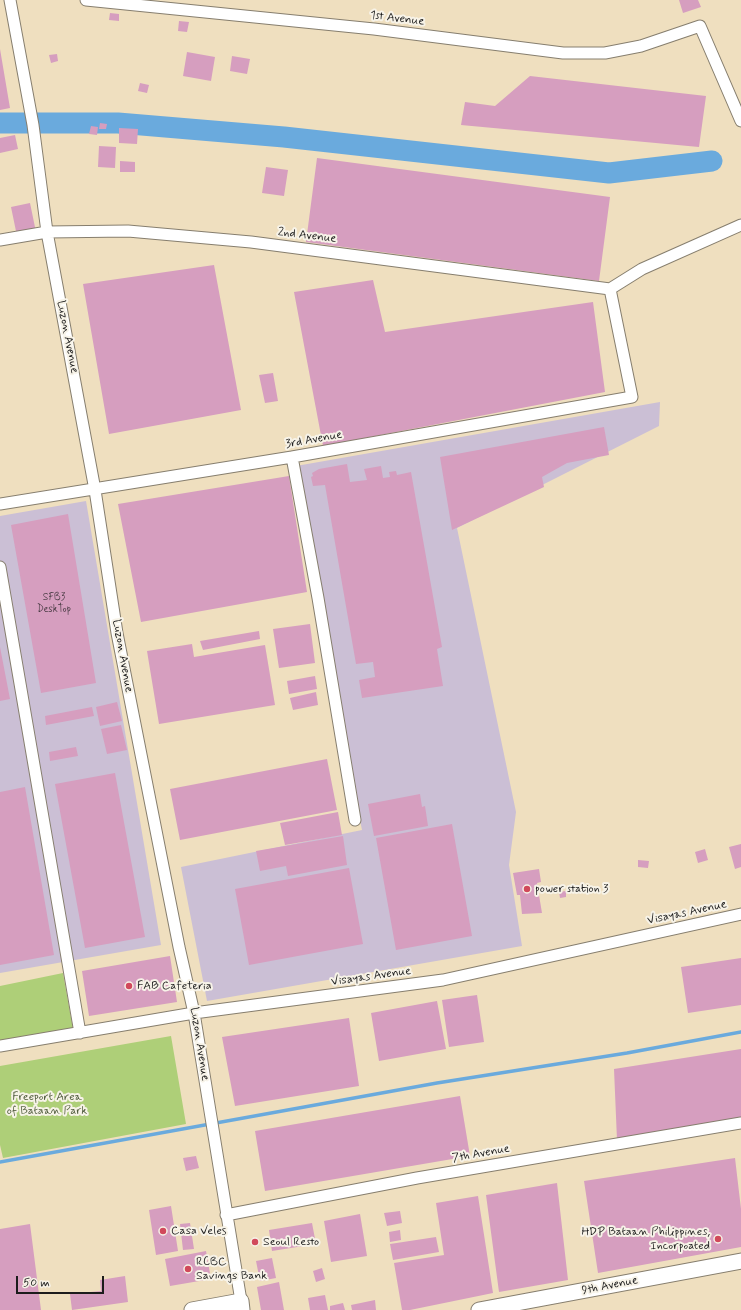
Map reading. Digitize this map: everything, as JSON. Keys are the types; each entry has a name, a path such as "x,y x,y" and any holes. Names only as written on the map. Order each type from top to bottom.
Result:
{"street":[{"name":"Luzon Avenue","path":"10,0 33,125 47,232 95,490 117,632 138,745 194,1013 241,1306"},
{"name":"1st Avenue","path":"86,0 374,29 563,53 605,52 641,46 700,26 741,121"},
{"path":"610,288 642,269 741,225"},
{"name":"2nd Avenue","path":"0,240 47,232 128,231 250,242 610,288"},
{"name":"3rd Avenue","path":"0,504 95,490 292,457 632,398 610,288"},
{"path":"292,457 318,598 355,820"},
{"path":"0,568 80,1032"},
{"name":"Visayas Avenue","path":"0,1046 194,1013 443,980 741,914"},
{"name":"7th Avenue","path":"226,1215 417,1178 741,1123"},
{"name":"9th Avenue","path":"479,1310 741,1261"},
{"path":"192,1310 241,1306"}],"shaded area":[{"path":"660,402 659,426 457,528 516,812 509,865 522,946 207,1001 181,867 362,830 342,731 296,466"},
{"path":"86,501 161,945 0,973 0,516"}],"green space":[{"path":"63,973 73,1029 0,1043 0,986"},
{"name":"Freeport Area of Bataan Park","path":"171,1036 186,1124 3,1158 0,1145 0,1066"}],"building":[{"path":"679,0 698,0 701,7 683,13"},
{"path":"110,13 119,14 119,21 109,20"},
{"path":"179,21 189,22 187,32 178,31"},
{"path":"0,49 10,108 0,110"},
{"path":"187,52 215,57 211,81 183,76"},
{"path":"57,54 58,61 51,63 49,55"},
{"path":"232,56 250,59 247,74 230,71"},
{"path":"530,76 706,96 699,147 461,125 465,102 495,106"},
{"path":"140,83 149,85 147,93 138,91"},
{"path":"100,123 107,124 106,129 99,129"},
{"path":"91,126 98,127 97,135 89,134"},
{"path":"119,128 138,129 137,144 119,143"},
{"path":"15,135 18,149 0,153 0,138"},
{"path":"99,146 116,147 115,168 98,167"},
{"path":"317,158 610,197 599,281 306,242"},
{"path":"120,161 135,162 135,172 120,172"},
{"path":"266,167 288,170 284,196 262,193"},
{"path":"30,203 36,232 17,236 11,207"},
{"path":"214,265 241,410 109,434 83,284"},
{"path":"373,280 385,332 593,302 605,392 323,446 294,292"},
{"path":"273,373 278,401 265,403 259,375"},
{"path":"604,427 609,455 567,463 542,477 544,487 452,530 440,457"},
{"path":"347,464 350,482 367,480 364,469 381,466 383,478 390,477 389,472 396,471 397,475 411,472 442,647 437,649 443,686 362,698 359,680 375,677 373,662 356,664 325,485 313,486 311,477 313,476 312,473 319,469"},
{"path":"289,476 307,592 141,622 118,504"},
{"path":"68,514 96,683 41,693 11,525"},
{"path":"310,624 315,663 279,668 273,629"},
{"path":"259,631 260,639 203,650 200,641"},
{"path":"192,644 194,657 265,645 275,705 159,724 147,651"},
{"path":"0,647 10,699 0,701"},
{"path":"315,676 317,689 289,694 287,681"},
{"path":"316,692 318,705 293,710 290,698"},
{"path":"117,702 122,721 100,726 96,707"},
{"path":"92,707 94,716 46,725 45,716"},
{"path":"121,725 127,750 107,754 101,729"},
{"path":"76,747 78,756 50,761 49,752"},
{"path":"327,759 337,810 180,840 170,789"},
{"path":"115,773 145,937 85,948 55,784"},
{"path":"25,787 54,955 0,965 0,792"},
{"path":"420,794 422,807 425,806 428,826 374,836 368,804"},
{"path":"338,812 342,835 285,845 280,823"},
{"path":"452,824 472,936 396,950 376,838"},
{"path":"343,836 347,865 288,876 286,866 260,871 256,851"},
{"path":"741,844 741,867 735,869 729,847"},
{"path":"705,849 708,860 698,863 695,852"},
{"path":"638,860 649,861 648,868 638,867"},
{"path":"349,868 363,944 249,965 235,889"},
{"name":"power station 3","path":"539,869 541,882 537,883 542,913 522,914 520,895 517,895 513,873"},
{"path":"566,891 566,897 560,898 559,892"},
{"name":"FAB Cafeteria","path":"170,956 177,1002 89,1016 82,971"},
{"path":"741,958 741,1005 688,1013 681,967"},
{"path":"477,995 484,1042 449,1047 442,1000"},
{"path":"437,1001 446,1049 379,1061 371,1013"},
{"path":"349,1018 359,1086 235,1106 222,1037"},
{"path":"741,1049 741,1117 617,1140 614,1069"},
{"path":"460,1096 470,1156 265,1191 255,1131"},
{"path":"196,1156 199,1168 186,1171 183,1158"},
{"path":"735,1158 741,1209 741,1247 598,1273 584,1181"},
{"path":"557,1183 568,1280 499,1292 486,1195"},
{"path":"478,1196 493,1293 410,1310 402,1310 394,1263 444,1255 436,1203"},
{"name":"Casa Veles","path":"171,1206 178,1251 156,1255 149,1210"},
{"path":"400,1211 402,1223 387,1226 384,1213"},
{"path":"360,1214 367,1256 331,1262 324,1221"},
{"path":"190,1223 194,1249 183,1250 180,1224"},
{"path":"312,1223 316,1244 272,1251 269,1230"},
{"path":"30,1224 41,1310 0,1310 0,1229"},
{"path":"400,1230 401,1240 390,1242 389,1232"},
{"path":"436,1237 439,1252 393,1260 390,1244"},
{"name":"RCBC Savings Bank","path":"206,1251 211,1279 170,1286 165,1259"},
{"path":"272,1258 276,1278 260,1281 256,1261"},
{"path":"322,1268 325,1279 316,1282 313,1271"},
{"path":"125,1276 128,1302 72,1310 70,1294 101,1291 100,1280"},
{"path":"279,1282 284,1310 261,1310 257,1287"},
{"path":"325,1295 328,1310 310,1310 308,1298"},
{"path":"375,1300 376,1310 352,1310 351,1305"},
{"path":"343,1303 345,1310 330,1310 330,1306"}],"waterway":[{"path":"0,123 118,123 284,137 609,173 712,161"},
{"path":"0,1162 437,1083 627,1053 741,1032"}],"place":[{"name":"power station 3","path":"527,889"},
{"name":"FAB Cafeteria","path":"129,986"},
{"name":"Casa Veles","path":"163,1231"},
{"name":"HDP Bataan Philippines, Incorpoated","path":"718,1239"},
{"name":"Seoul Resto","path":"255,1242"},
{"name":"RCBC Savings Bank","path":"188,1269"}]}
